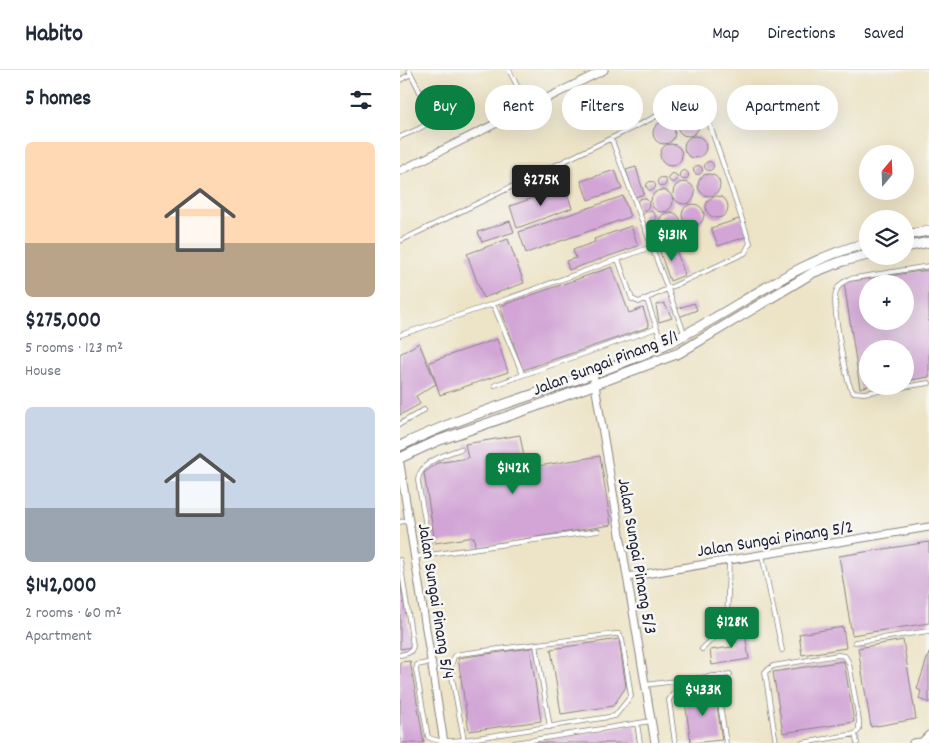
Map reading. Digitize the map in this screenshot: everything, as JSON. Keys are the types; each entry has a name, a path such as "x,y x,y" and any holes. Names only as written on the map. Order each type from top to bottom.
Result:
{"street":[{"path":"552,95 604,70"},
{"path":"400,171 485,128"},
{"path":"914,234 929,231"},
{"path":"914,245 929,242"},
{"name":"Jalan Sungai Pinang 5/1","path":"400,446 459,421 662,346 811,263 840,250 859,245"},
{"name":"Jalan Sungai Pinang 5/1","path":"400,458 437,440 679,353 814,272 859,257"},
{"name":"Jalan Sungai Pinang 5/3","path":"593,373 655,743"},
{"name":"Jalan Sungai Pinang 5/4","path":"400,464 444,742"},
{"name":"Jalan Sungai Pinang 5/2","path":"627,577 929,528"},
{"path":"913,743 922,742 929,735"}],"lane":[{"path":"509,70 517,85"},
{"path":"400,80 410,72 428,110 429,119 425,125 400,137"},
{"path":"400,241 693,97 701,100 750,243 745,253 647,300 638,302 632,299 618,259"},
{"path":"610,138 684,335"},
{"path":"400,334 493,304 652,247"},
{"path":"929,266 850,279 839,285 835,295 842,351 848,383 853,392 864,394 929,383"},
{"path":"647,300 662,346"},
{"path":"493,304 523,375"},
{"path":"495,385 656,328"},
{"path":"400,424 424,410"},
{"path":"431,554 418,481 419,474 435,460 461,449"},
{"path":"400,522 409,520"},
{"path":"415,557 598,531"},
{"path":"762,555 782,650"},
{"path":"400,560 413,649 409,653 400,655"},
{"path":"702,649 727,625 729,560"},
{"path":"855,642 929,631"},
{"path":"432,662 417,665 416,670 428,737 444,742 464,742 614,716 631,696 622,639 618,634 615,634 454,656 451,667 452,677 464,742"},
{"path":"536,645 550,727"},
{"path":"776,743 765,672 773,666 838,655 845,656 849,663 859,730 855,734 802,743"},
{"path":"645,686 730,674"},
{"path":"711,676 719,698 726,743"},
{"path":"681,680 683,691"},
{"path":"675,743 669,700 674,694 683,691 714,685"},
{"path":"514,743 651,721"},
{"path":"637,723 640,743"},
{"path":"855,734 857,743"}],"building":[{"path":"654,130 674,130 672,141 664,144 656,141 653,133"},
{"path":"678,130 698,130 696,133 688,136 680,133"},
{"path":"695,136 703,139 706,147 703,155 695,158 687,155 684,147 687,139"},
{"path":"671,144 679,147 682,155 679,163 671,166 663,163 660,155 663,147"},
{"path":"709,161 714,166 709,171 704,166"},
{"path":"698,165 703,170 698,175 693,170"},
{"path":"636,167 644,194 635,197 626,170"},
{"path":"615,170 622,189 588,200 581,181"},
{"path":"684,170 689,175 684,180 679,175"},
{"path":"673,173 678,178 673,183 668,178"},
{"path":"709,174 717,177 720,185 717,193 709,196 701,193 698,185 701,177"},
{"path":"662,177 667,182 662,187 657,182"},
{"path":"651,181 656,186 651,191 646,186"},
{"path":"684,182 692,185 695,193 692,201 684,204 676,201 673,193 676,185"},
{"path":"565,187 572,208 517,228 510,206"},
{"path":"662,190 670,193 673,201 670,209 662,212 654,209 651,201 654,193"},
{"path":"623,196 630,217 526,253 519,232"},
{"path":"717,196 725,199 728,207 725,215 717,218 709,215 706,207 709,199"},
{"path":"645,198 648,199 648,209 641,210 638,209 637,202 638,199"},
{"path":"693,204 701,207 704,215 701,223 693,226 685,223 682,215 685,207"},
{"path":"649,211 654,213 656,218 654,223 649,225 644,223 642,218 644,213"},
{"path":"670,212 678,215 681,223 678,231 670,234 662,231 659,223 662,215"},
{"path":"742,218 748,236 718,246 711,228"},
{"path":"510,221 514,232 482,242 478,232"},
{"path":"631,226 638,246 569,270 566,261 576,258 573,250 595,242 594,239"},
{"path":"657,228 660,229 660,239 653,240 650,239 649,232 650,229"},
{"path":"508,239 524,283 483,298 467,254"},
{"path":"674,244 685,275 670,281 659,249"},
{"path":"612,267 629,313 643,308 649,327 523,370 500,306"},
{"path":"929,270 929,377 914,380 914,340 859,340 859,381 844,282 859,280 859,330 914,330 914,275 894,275"},
{"path":"664,303 672,318 659,322 656,305"},
{"path":"694,303 697,310 679,317 676,309"},
{"path":"497,339 508,372 440,395 429,362"},
{"path":"419,343 436,384 416,396 420,404 400,415 400,354"},
{"path":"520,435 526,468 600,456 611,525 475,547 474,537 435,543 424,473 437,463 468,458 465,444"},
{"path":"929,542 929,623 852,635 839,556"},
{"path":"400,581 412,647 400,649"},
{"path":"744,627 749,659 712,665 710,650 732,647 729,629"},
{"path":"843,627 846,648 802,655 799,634"},
{"path":"619,639 626,687 613,706 561,714 551,649"},
{"path":"903,640 916,719 871,727 858,648"},
{"path":"530,648 541,721 469,731 458,658"},
{"path":"929,653 929,703 919,699 921,691 917,689"},
{"path":"410,661 424,743 400,743 400,662"},
{"path":"844,661 854,722 783,733 773,672"},
{"path":"715,691 722,740 691,743 684,695"},
{"path":"635,725 638,743 525,743"}]}
